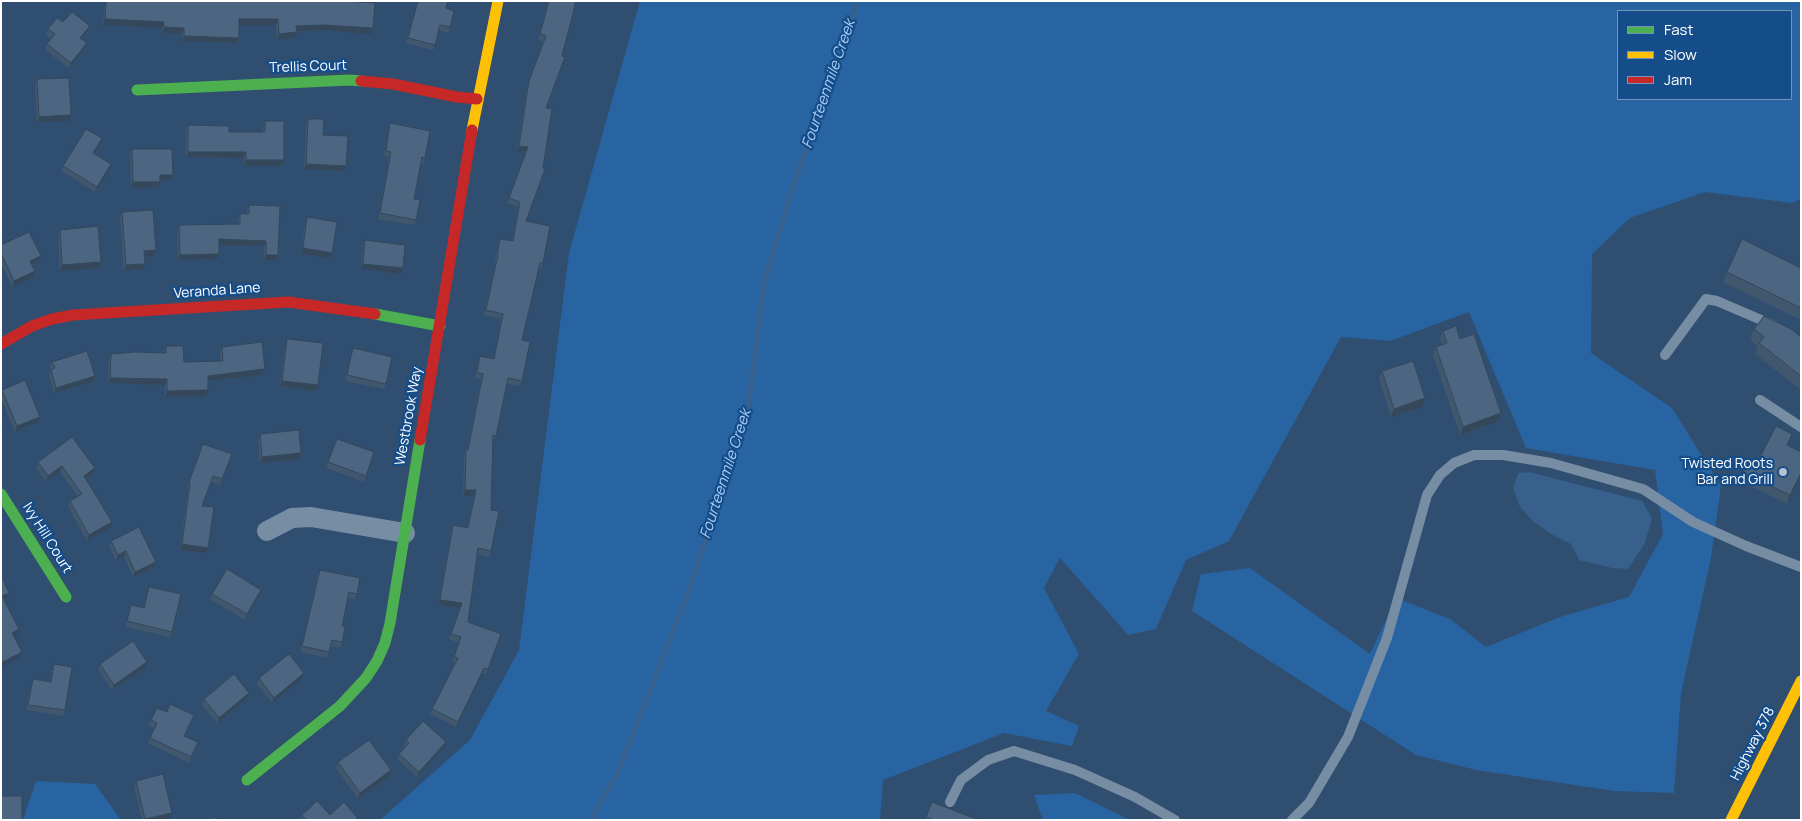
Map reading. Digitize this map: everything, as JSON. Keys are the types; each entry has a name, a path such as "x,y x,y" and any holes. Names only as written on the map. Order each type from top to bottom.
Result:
{"street":[{"name":"Westbrook Way","path":"247,780 340,706 366,678 377,661 385,643 390,623 477,99 498,1"},
{"name":"Trellis Court","path":"137,90 350,80 393,84 456,97 477,99"},
{"name":"Veranda Lane","path":"1,344 32,326 52,319 73,315 288,302 353,310 440,326"},
{"name":"Ivy Hill Court","path":"1,494 66,598"},
{"path":"266,532 292,518 311,517 405,533"},
{"name":"Highway 378","path":"1731,820 1801,682"}],"lane":[{"path":"1665,355 1706,299 1717,301 1748,313 1779,328"},
{"path":"1760,400 1801,428"},
{"path":"1292,820 1309,803 1348,737 1388,638 1427,495 1440,475 1454,463 1474,455 1502,455 1551,463 1643,489 1694,522 1746,546 1801,567"},
{"path":"950,802 961,780 988,760 1014,751 1075,770 1135,797 1175,820"}],"shaded area":[{"path":"640,1 1801,1 1801,199 1792,203 1705,192 1630,218 1592,254 1591,353 1672,408 1721,486 1711,558 1681,693 1674,793 1614,791 1476,770 1416,755 1192,611 1201,574 1250,568 1370,654 1396,598 1450,619 1486,647 1560,617 1629,597 1663,534 1655,470 1526,448 1469,312 1390,341 1341,337 1229,541 1186,560 1156,629 1128,635 1060,558 1044,588 1079,654 1046,711 1079,726 1072,746 1004,733 883,780 880,820 380,820 470,740 519,650 569,253"},
{"path":"1529,472 1642,501 1652,518 1645,543 1628,569 1612,568 1579,560 1571,544 1534,522 1520,507 1513,488 1518,473"},
{"path":"36,781 95,784 121,820 23,820"},
{"path":"1075,793 1130,820 1043,820 1034,795"}],"building":[{"path":"106,1 344,1 375,3 373,28 324,25 296,26 297,32 279,34 278,19 239,19 239,38 184,36 184,28 164,27 164,22 105,19"},
{"path":"418,1 448,1 446,8 454,11 450,27 440,25 435,45 408,38"},
{"path":"549,1 576,1 562,56 565,57 546,108 552,109 543,168 545,169 526,221 550,226 543,263 540,263 522,340 530,342 522,381 508,378 496,436 493,435 491,510 499,511 491,551 478,548 468,622 501,634 488,669 484,668 458,722 432,709 458,658 454,657 461,637 451,634 462,603 440,600 453,525 468,528 476,490 465,490 466,450 468,450 483,374 477,372 480,356 494,359 503,314 486,310 500,239 513,241 520,202 509,198 528,147 519,146 529,81 546,36 540,34"},
{"path":"72,12 90,26 80,38 87,43 71,63 47,44 55,34 48,29 57,18 63,22"},
{"path":"69,78 71,115 39,117 37,79"},
{"path":"308,119 324,119 323,135 348,136 346,166 306,164"},
{"path":"265,121 284,121 284,160 246,160 246,152 188,152 188,125 229,126 229,132 265,132"},
{"path":"390,123 430,131 425,158 422,157 414,199 420,200 416,220 380,213 391,152 386,151"},
{"path":"86,129 102,138 93,153 111,164 97,187 63,166"},
{"path":"132,149 172,149 173,175 160,175 160,182 133,182"},
{"path":"249,205 280,206 278,255 266,255 266,241 219,239 219,254 180,255 179,225 240,224 240,214 249,214"},
{"path":"153,210 156,250 144,251 145,264 126,265 122,212"},
{"path":"307,217 337,222 332,253 303,248"},
{"path":"98,226 101,262 62,265 60,230"},
{"path":"29,232 41,256 30,261 35,271 14,281 1,253 1,245"},
{"path":"1742,239 1801,268 1801,308 1727,272"},
{"path":"365,240 405,245 403,268 363,264"},
{"path":"1764,316 1791,329 1801,337 1801,376 1759,343 1764,337 1754,329"},
{"path":"1456,326 1460,339 1474,334 1501,413 1463,427 1436,347 1447,343 1443,331"},
{"path":"287,339 323,343 318,385 282,381"},
{"path":"262,342 265,369 208,376 208,390 167,391 167,379 110,378 111,354 135,352 166,353 166,346 183,346 184,362 223,361 222,347"},
{"path":"353,348 392,357 386,384 347,375"},
{"path":"87,351 95,376 56,388 51,370 55,368 52,362"},
{"path":"1413,361 1425,398 1394,409 1382,371"},
{"path":"25,380 40,417 17,426 2,390"},
{"path":"1776,426 1792,434 1787,445 1801,452 1801,473 1790,495 1743,473 1750,459 1757,463"},
{"path":"299,430 301,453 262,457 260,434"},
{"path":"72,437 95,468 84,476 112,522 89,535 70,501 82,494 62,466 48,476 38,462"},
{"path":"337,439 374,452 366,476 328,462"},
{"path":"203,444 232,454 222,479 213,476 202,506 214,507 208,548 182,544 189,482"},
{"path":"139,527 156,562 135,572 126,551 118,555 111,541"},
{"path":"227,569 261,590 247,614 212,594"},
{"path":"320,570 360,578 357,594 349,592 342,626 345,627 342,642 332,640 329,652 302,646"},
{"path":"1,575 9,593 2,596 19,629 12,633 22,652 1,663"},
{"path":"149,587 181,594 172,632 127,621 131,605 144,608"},
{"path":"133,641 147,662 114,685 100,664"},
{"path":"289,654 304,673 274,698 259,678"},
{"path":"54,664 72,667 65,710 28,705 33,679 51,682"},
{"path":"234,674 249,693 219,718 204,699"},
{"path":"170,704 194,715 184,736 198,742 191,757 150,738 157,723 151,720 157,708 167,712"},
{"path":"423,721 446,742 419,772 399,754 409,743 406,740"},
{"path":"369,740 391,770 360,793 338,762"},
{"path":"163,774 172,813 145,819 136,781"},
{"path":"1,796 22,796 22,820 1,820"},
{"path":"317,801 330,815 344,802 359,820 307,820 302,815"},
{"path":"932,802 979,820 934,820 926,817"}],"waterway":[{"name":"Fourteenmile Creek","path":"591,820 618,772 687,596 748,411 764,283 795,180 828,94 858,1"}],"traffic: fast":[{"path":"137,90 361,81"},
{"path":"375,314 440,326"},
{"path":"247,780 340,706 366,678 377,661 385,643 390,623 420,440"},
{"path":"1,494 66,597"}],"traffic: slow":[{"path":"472,130 498,1"},
{"path":"1731,820 1801,681"}],"traffic: jam":[{"path":"361,81 393,84 457,97 477,99"},
{"path":"420,440 472,130"},
{"path":"1,344 32,326 52,319 73,315 288,302 375,314"}],"place":[{"name":"Twisted Roots Bar and Grill","path":"1783,472"}]}
